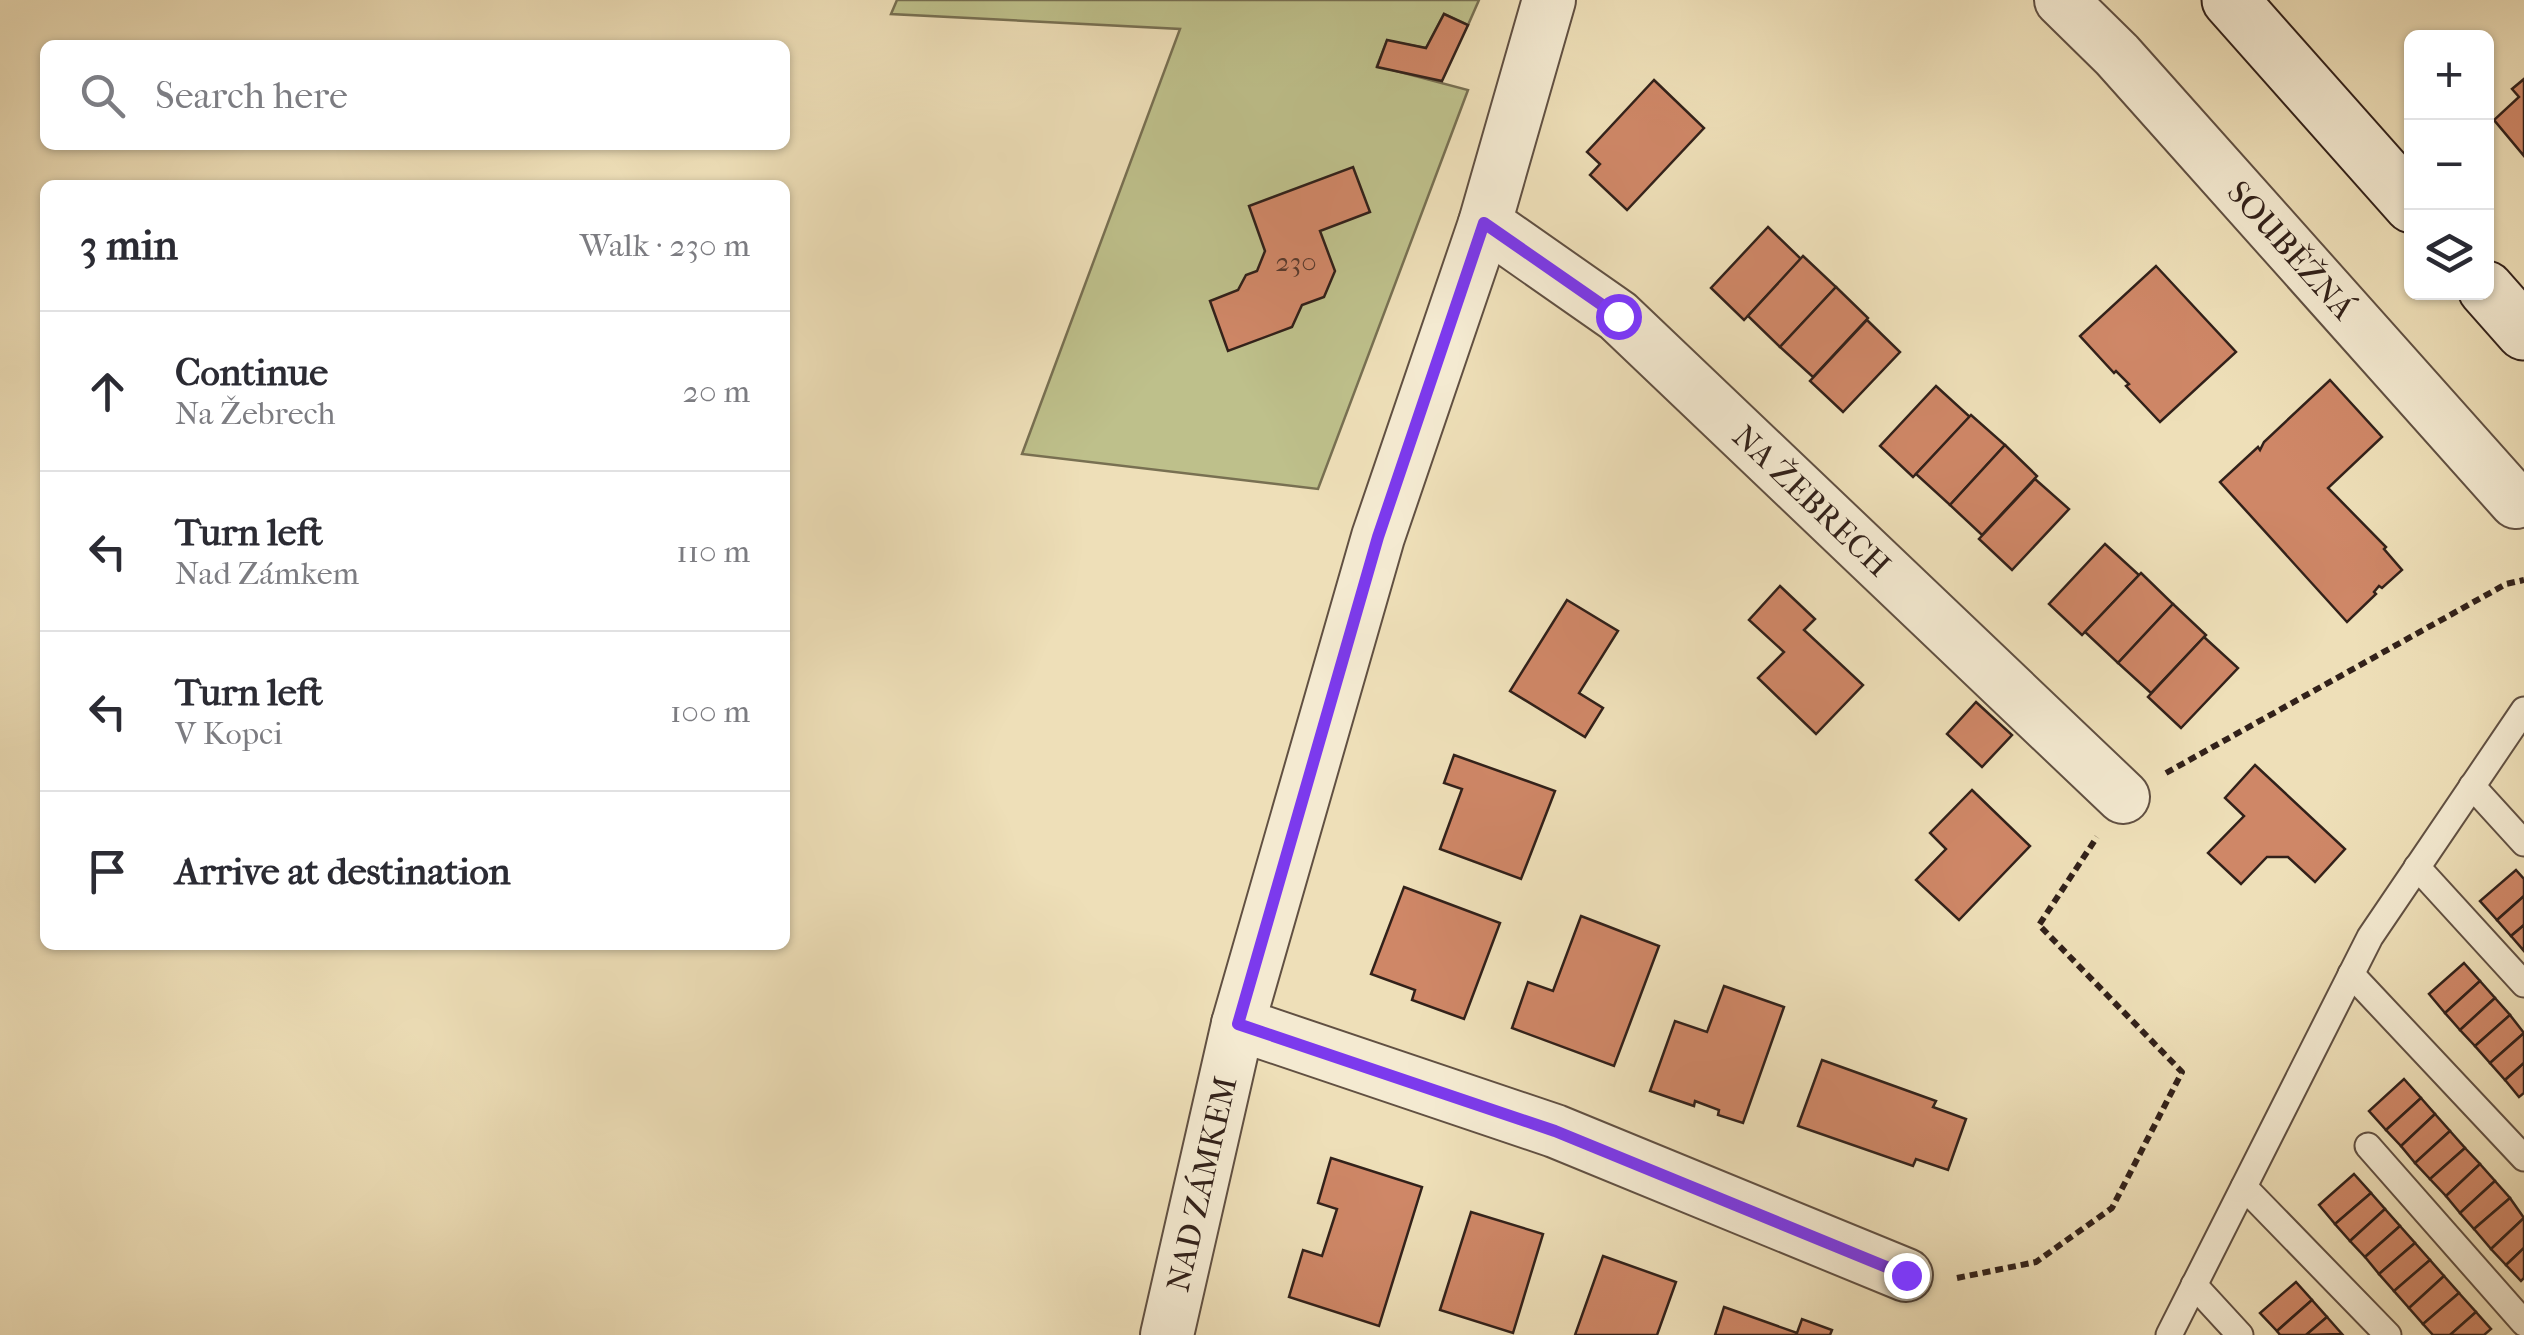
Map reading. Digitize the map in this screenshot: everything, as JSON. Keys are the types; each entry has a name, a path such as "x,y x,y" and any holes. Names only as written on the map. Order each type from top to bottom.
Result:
{"street":[{"name":"NAD ZÁMKEM","path":"1167,1335 1238,1024 1378,537 1484,223 1550,0"},
{"name":"SOUBĚŽNÁ","path":"2061,0 2118,55 2516,502"},
{"path":"2236,2 2404,196"},
{"name":"NA ŽEBRECH","path":"1484,223 1618,316 2122,797"},
{"path":"2494,298 2524,332"},
{"path":"1238,1024 1555,1131 1906,1275"}],"lane":[{"path":"2170,1335 2370,937 2524,710"},
{"path":"2472,786 2524,843"},
{"path":"2418,868 2524,984"},
{"path":"2352,974 2524,1158"},
{"path":"2368,1146 2524,1323"},
{"path":"2244,1188 2388,1335"},
{"path":"2194,1285 2240,1335"}],"path":[{"path":"1906,1275 1948,1279 2036,1262 2112,1208 2182,1072 2039,926 2122,797 2506,584 2524,580"}],"green space":[{"path":"897,0 1479,0 1468,25 1444,14 1426,48 1387,41 1377,66 1468,90 1318,489 1022,454 1180,29 891,14"}],"building":[{"path":"1444,14 1468,25 1442,81 1377,67 1387,40 1426,48"},
{"path":"2524,79 2524,156 2494,120 2519,97 2512,89"},
{"path":"1654,80 1704,128 1627,210 1590,175 1600,164 1587,152"},
{"path":"1353,167 1370,212 1320,231 1335,271 1324,297 1302,305 1292,327 1228,351 1210,301 1238,290 1246,275 1257,271 1265,251 1249,206"},
{"path":"1768,227 1801,259 1744,320 1711,288"},
{"path":"1803,256 1836,287 1780,347 1748,316"},
{"path":"2156,266 2236,352 2160,422 2126,386 2129,384 2080,336"},
{"path":"1836,287 1868,318 1813,377 1780,347"},
{"path":"1867,320 1900,352 1843,412 1810,381"},
{"path":"2330,380 2382,437 2328,488 2386,547 2402,570 2382,588 2379,586 2376,594 2347,622 2220,482 2258,447 2260,450"},
{"path":"1936,386 1970,417 1913,477 1880,446"},
{"path":"1971,415 2005,445 1950,505 1916,474"},
{"path":"2005,445 2037,476 1982,535 1950,505"},
{"path":"2035,479 2069,509 2012,570 1979,539"},
{"path":"2105,544 2139,575 2082,635 2049,604"},
{"path":"2141,573 2173,604 2118,663 2085,632"},
{"path":"1780,586 1815,619 1804,630 1863,685 1816,734 1758,678 1784,652 1749,620"},
{"path":"1567,600 1618,631 1579,693 1603,708 1585,737 1510,691"},
{"path":"2173,604 2206,635 2151,693 2118,663"},
{"path":"2204,637 2238,668 2181,728 2148,697"},
{"path":"1976,702 2012,735 1982,767 1947,734"},
{"path":"1454,755 1555,791 1521,879 1440,849 1462,789 1444,783"},
{"path":"2255,765 2345,849 2315,882 2288,857 2267,857 2241,884 2208,853 2244,816 2225,798"},
{"path":"1972,790 2030,846 1959,920 1916,880 1946,849 1930,833"},
{"path":"2516,870 2524,879 2524,896 2497,920 2480,901"},
{"path":"1404,887 1500,923 1464,1019 1412,1000 1415,990 1371,974"},
{"path":"2524,896 2524,925 2511,936 2497,920"},
{"path":"1581,916 1659,946 1614,1066 1512,1028 1528,982 1553,991"},
{"path":"2524,925 2524,951 2511,936"},
{"path":"2464,963 2480,981 2445,1013 2429,994"},
{"path":"2480,981 2495,998 2460,1030 2445,1013"},
{"path":"1724,986 1784,1007 1743,1123 1718,1115 1719,1110 1695,1101 1694,1106 1650,1091 1675,1021 1707,1032"},
{"path":"2495,998 2510,1015 2475,1046 2460,1030"},
{"path":"2510,1015 2524,1033 2490,1063 2475,1046"},
{"path":"2524,1033 2524,1063 2505,1080 2490,1063"},
{"path":"1822,1060 1936,1101 1933,1107 1966,1119 1948,1170 1916,1159 1913,1166 1798,1126"},
{"path":"2524,1063 2524,1093 2519,1097 2505,1080"},
{"path":"2404,1079 2421,1098 2386,1130 2369,1111"},
{"path":"2421,1098 2435,1114 2401,1146 2386,1130"},
{"path":"2435,1114 2450,1131 2415,1163 2401,1146"},
{"path":"2450,1131 2465,1148 2430,1179 2415,1163"},
{"path":"2465,1148 2480,1164 2446,1196 2430,1179"},
{"path":"1331,1158 1422,1187 1379,1326 1289,1297 1303,1250 1322,1256 1337,1209 1318,1203"},
{"path":"2480,1164 2495,1181 2460,1213 2446,1196"},
{"path":"2354,1174 2371,1193 2335,1224 2319,1205"},
{"path":"2495,1181 2510,1198 2474,1229 2460,1213"},
{"path":"2371,1193 2385,1209 2350,1241 2335,1224"},
{"path":"2510,1198 2524,1218 2491,1249 2474,1229"},
{"path":"2385,1209 2400,1226 2365,1257 2350,1241"},
{"path":"1471,1212 1543,1234 1513,1333 1440,1310"},
{"path":"2524,1218 2524,1248 2506,1265 2491,1249"},
{"path":"2400,1226 2415,1243 2379,1274 2365,1257"},
{"path":"2415,1243 2430,1260 2394,1291 2379,1274"},
{"path":"2524,1248 2524,1278 2521,1281 2506,1265"},
{"path":"1603,1256 1676,1282 1657,1335 1575,1335"},
{"path":"2430,1260 2444,1276 2409,1308 2394,1291"},
{"path":"2444,1276 2459,1293 2423,1324 2409,1308"},
{"path":"2296,1282 2312,1300 2277,1331 2260,1313"},
{"path":"2459,1293 2476,1312 2450,1335 2433,1335 2423,1324"},
{"path":"2312,1300 2327,1317 2306,1335 2280,1335 2277,1331"},
{"path":"1724,1307 1797,1333 1802,1319 1832,1330 1830,1335 1715,1335"},
{"path":"2476,1312 2491,1329 2484,1335 2450,1335"},
{"path":"2327,1317 2342,1334 2306,1335"}],"route":[{"path":"1618,316 1484,223 1378,537 1238,1024 1555,1131 1906,1275"}]}
